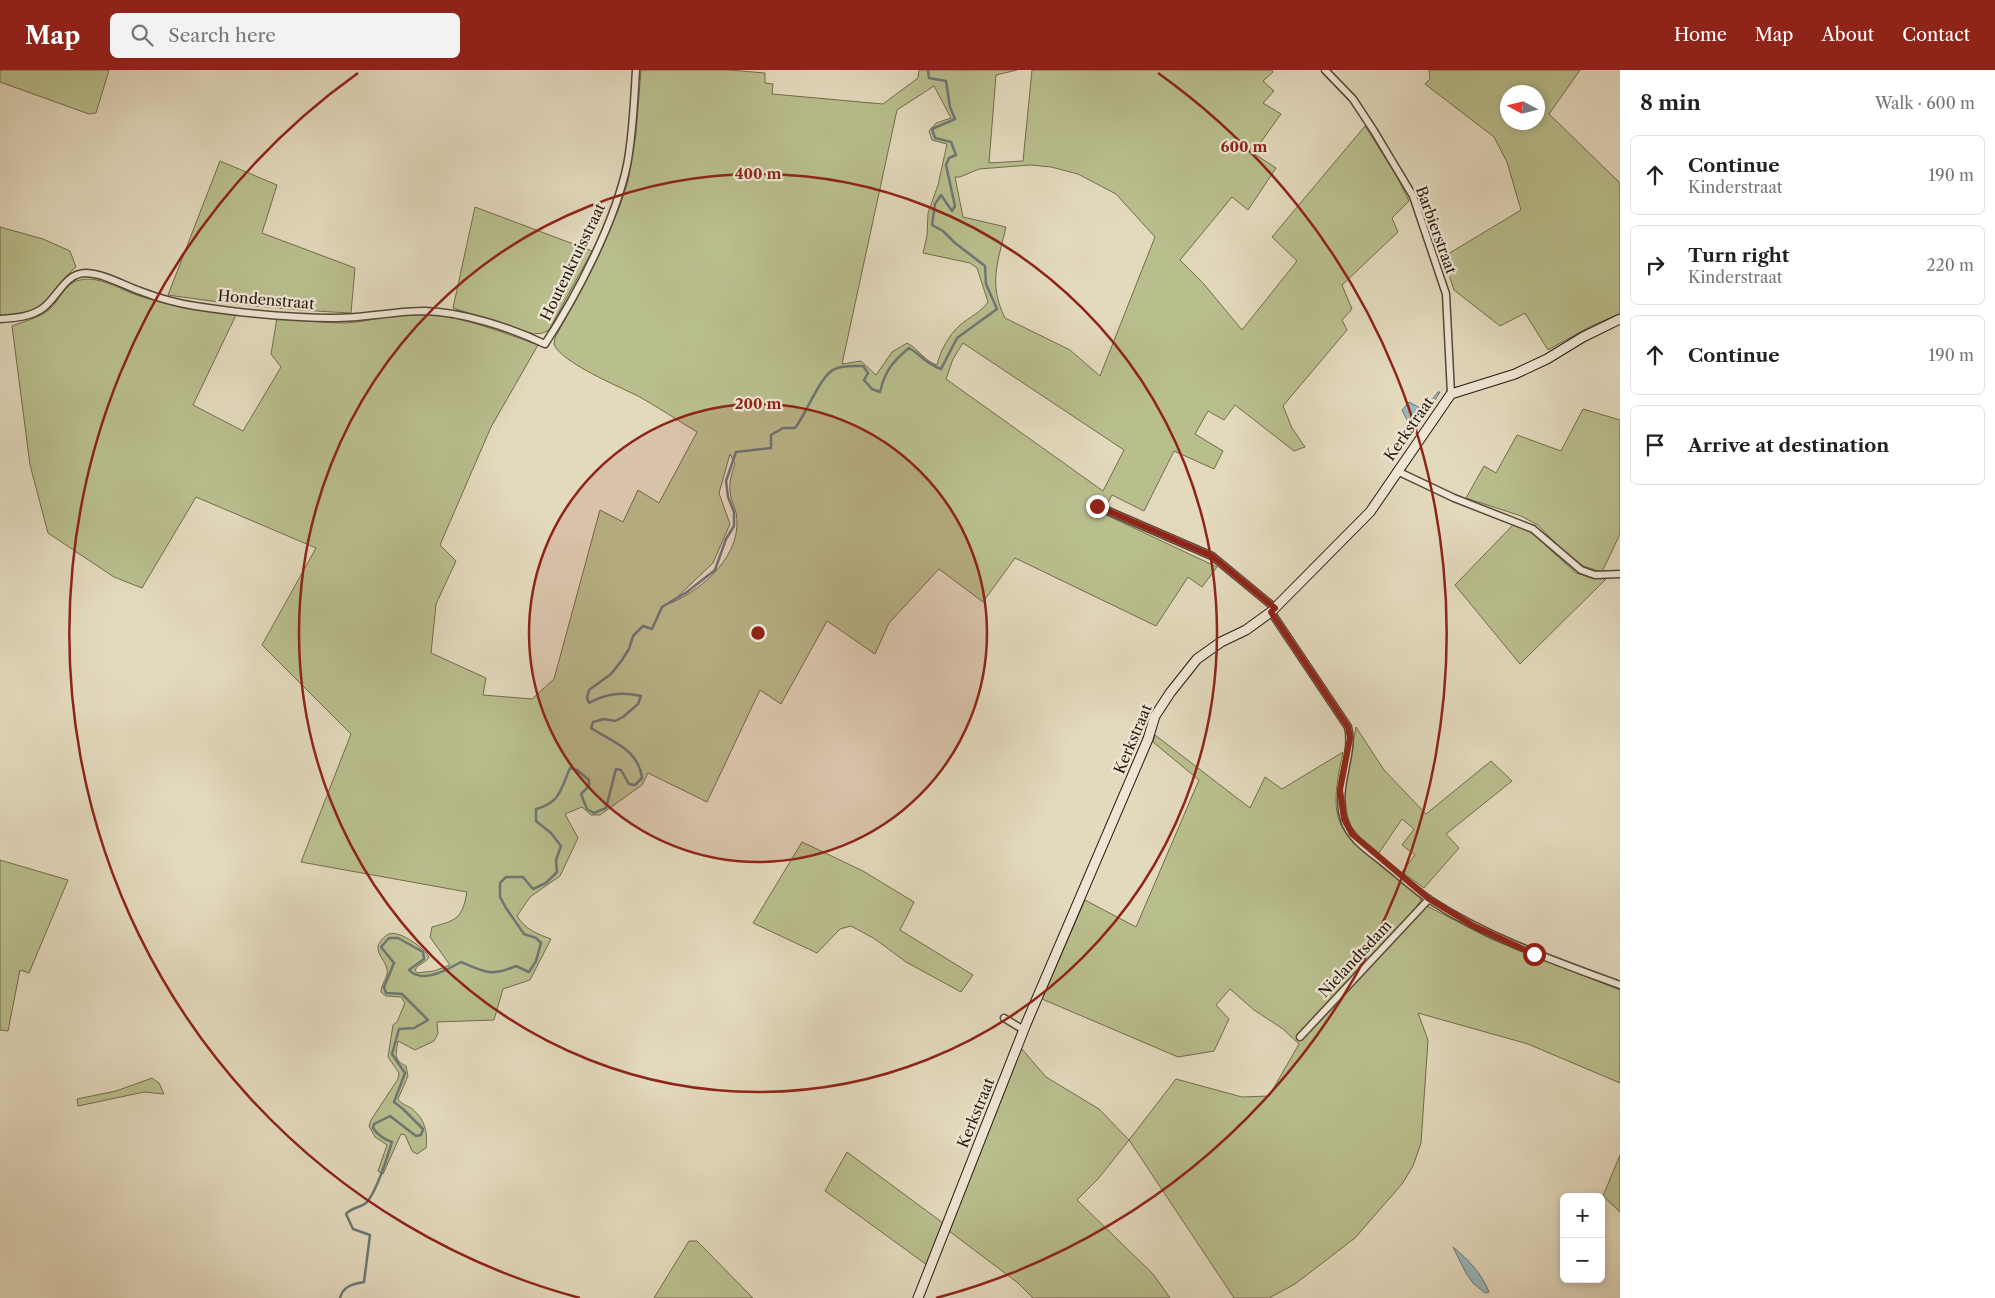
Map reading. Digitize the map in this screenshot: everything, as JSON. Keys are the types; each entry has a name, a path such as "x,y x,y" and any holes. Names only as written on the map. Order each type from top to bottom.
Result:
{"street":[{"name":"Houtenkruisstraat","path":"545,344 559,323 603,236 619,194 628,156 636,70"},
{"name":"Barbierstraat","path":"1325,70 1353,99 1413,196 1446,294 1451,394"},
{"name":"Hondenstraat","path":"0,319 23,317 39,311 48,304 69,279 77,274 86,273 108,279 164,300 246,313 334,318 411,311 457,315 493,325 545,344"},
{"name":"Kerkstraat","path":"918,1298 1024,1030 1148,739 1155,716 1170,692 1197,659 1220,642 1246,630 1273,610 1370,512 1451,394 1514,374 1547,359 1583,337 1620,319"},
{"path":"1397,471 1454,498 1533,529 1581,570 1595,576 1620,574"},
{"path":"1097,506 1212,556 1273,610 1348,727 1350,738 1340,790 1342,810 1347,827 1359,842 1429,899 1474,926 1534,954 1620,986"},
{"name":"Nielandtsdam","path":"1300,1037 1429,899"},
{"path":"1004,1018 1024,1030"}],"green space":[{"path":"0,70 109,70 96,113 89,114 0,82"},
{"path":"641,70 730,70 765,73 765,83 773,84 772,94 883,104 918,78 919,70 1017,70 996,75 989,163 1023,161 1032,70 1272,70 1273,72 1263,81 1274,91 1263,103 1281,114 1253,153 1276,168 1248,210 1232,197 1180,260 1203,283 1242,330 1297,261 1272,237 1365,126 1396,175 1409,201 1392,218 1398,232 1342,285 1352,309 1342,320 1347,330 1283,406 1292,428 1305,447 1294,451 1235,405 1224,420 1208,411 1195,434 1223,451 1214,469 1174,451 1144,511 1112,495 1102,513 1217,567 1202,587 1188,577 1156,626 1015,558 983,602 939,569 889,623 875,654 827,621 781,704 760,690 707,802 648,773 642,785 600,815 591,815 582,807 565,814 578,838 560,876 530,897 517,916 532,931 551,939 530,980 503,989 494,1020 437,1022 438,1033 434,1041 415,1050 398,1041 396,1056 406,1066 408,1076 398,1099 420,1117 426,1131 426,1148 417,1154 412,1151 405,1135 401,1134 383,1174 378,1171 387,1145 375,1137 369,1126 398,1079 399,1073 388,1057 393,1025 397,1022 405,1003 401,997 386,996 381,992 387,972 378,946 382,939 394,933 405,937 417,945 429,957 415,970 417,973 434,971 450,965 430,937 432,927 457,917 463,908 467,892 301,862 351,734 262,645 316,548 196,497 142,588 114,577 48,533 30,465 12,326 46,312 54,305 70,284 75,281 88,279 105,282 138,296 168,304 236,315 193,405 243,431 281,367 271,354 277,318 345,323 397,315 428,314 470,322 538,345 491,427 440,545 456,561 436,604 431,653 486,678 483,695 532,699 554,679 600,510 623,522 638,490 659,503 697,432 638,396 578,366 559,351 554,344 555,338 591,270 619,208 628,182 636,134","holes":["934,86 951,118 936,123 929,131 932,140 947,144 938,185 928,213 927,236 923,253 970,263 977,268 988,302 952,334 943,349 937,365 929,361 907,343 892,352 876,375 861,361 842,364 897,110","1030,165 1051,167 1078,174 1116,194 1155,237 1100,376 1070,350 1005,318 997,294 996,273 1006,227 963,217 955,177 960,177 979,169","963,343 1124,450 1103,491 946,379 953,359","730,454 735,464 730,487 732,502 736,512 737,527 734,541 728,555 709,578 697,588 671,603 713,563 730,524 719,493"]},
{"path":"1429,70 1580,70 1549,114 1620,183 1620,314 1591,326 1548,350 1525,313 1500,326 1454,290 1443,257 1521,210 1507,162 1494,137 1425,84 1430,79"},
{"path":"220,161 277,185 262,233 355,268 351,313 259,306 168,295"},
{"path":"475,207 592,251 549,330 534,334 453,308"},
{"path":"0,227 43,239 70,251 76,267 45,301 29,312 0,316"},
{"path":"1583,409 1620,420 1620,534 1602,572 1583,566 1566,554 1538,525 1521,516 1466,498 1484,466 1496,473 1517,435 1561,451"},
{"path":"1514,524 1531,532 1576,573 1592,578 1606,579 1520,664 1455,585"},
{"path":"1356,727 1384,770 1426,814 1491,761 1512,781 1446,834 1459,848 1424,888 1402,872 1415,855 1402,845 1414,829 1402,819 1379,853 1360,837 1351,826 1347,815 1344,792"},
{"path":"1155,735 1250,808 1265,777 1282,789 1343,752 1338,777 1336,803 1339,820 1343,829 1362,849 1419,896 1421,900 1414,910 1417,915 1427,906 1491,939 1620,990 1620,1083 1528,1044 1418,1013 1428,1040 1421,1143 1413,1166 1402,1184 1355,1238 1295,1284 1269,1298 1234,1298 1129,1140 1176,1079 1242,1097 1269,1096 1299,1044 1283,1029 1254,1010 1230,989 1216,1005 1229,1019 1214,1051 1178,1057 1042,999 1085,900 1136,927 1199,780 1153,742"},
{"path":"802,842 863,871 914,902 900,930 973,975 961,992 906,962 875,939 851,926 840,929 817,953 753,923"},
{"path":"0,860 68,880 29,973 20,970 8,1031 0,1030"},
{"path":"1021,1048 1046,1077 1099,1109 1129,1140 1098,1179 1077,1200 1153,1274 1170,1298 1033,1298 1018,1283 949,1231"},
{"path":"152,1078 159,1083 164,1094 144,1092 78,1106 77,1099 116,1091"},
{"path":"847,1152 943,1223 927,1265 825,1191"},
{"path":"1620,1155 1620,1212 1605,1198 1604,1193"},
{"path":"689,1241 697,1241 753,1298 654,1298"}],"water":[{"path":"1440,392 1416,431 1412,430 1402,410 1409,402 1424,410"},
{"path":"1453,1247 1474,1267 1483,1279 1489,1292 1485,1293 1473,1283"}],"waterway":[{"path":"340,1298 346,1288 364,1282 370,1235 353,1229 346,1214 364,1205 370,1198 392,1142 377,1133 373,1128 374,1124 390,1116 416,1136 421,1135 423,1129 394,1102 405,1073 392,1054 399,1029 414,1028 428,1020 402,994 386,993 384,987 394,963 381,947 389,938 398,938 423,952 424,959 409,970 421,976 435,974 461,962 488,972 500,971 516,966 529,972 536,961 541,943 536,938 524,934 506,908 500,897 500,883 506,877 523,877 533,889 546,883 557,872 556,860 561,846 551,833 536,821 536,809 555,799 562,789 570,768 577,770 589,780 589,786 581,794 587,809 594,813 606,808 616,769 621,770 629,784 635,785 642,778 640,768 630,753 591,728 593,722 604,719 615,721 623,717 638,704 641,696 615,694 589,703 587,698 589,690 611,674 629,649 633,636 643,626 652,629 662,607 687,592 715,570 726,539 734,526 734,512 728,497 726,481 736,452 771,448 771,435 783,428 795,428 824,379 829,373 838,368 863,366 868,373 864,380 872,389 880,392 890,367 909,348 941,369 957,338 997,309 986,284 985,266 955,243 943,231 932,225 935,204 941,195 952,211 955,206 946,165 949,158 956,155 951,142 935,138 932,129 955,119 950,107 946,81 929,78 928,70"}],"route":[{"path":"1097,506 1212,556 1275,608 1271,612 1348,727 1350,738 1340,790 1344,819 1352,834 1359,842 1429,899 1474,926 1534,954"}]}
